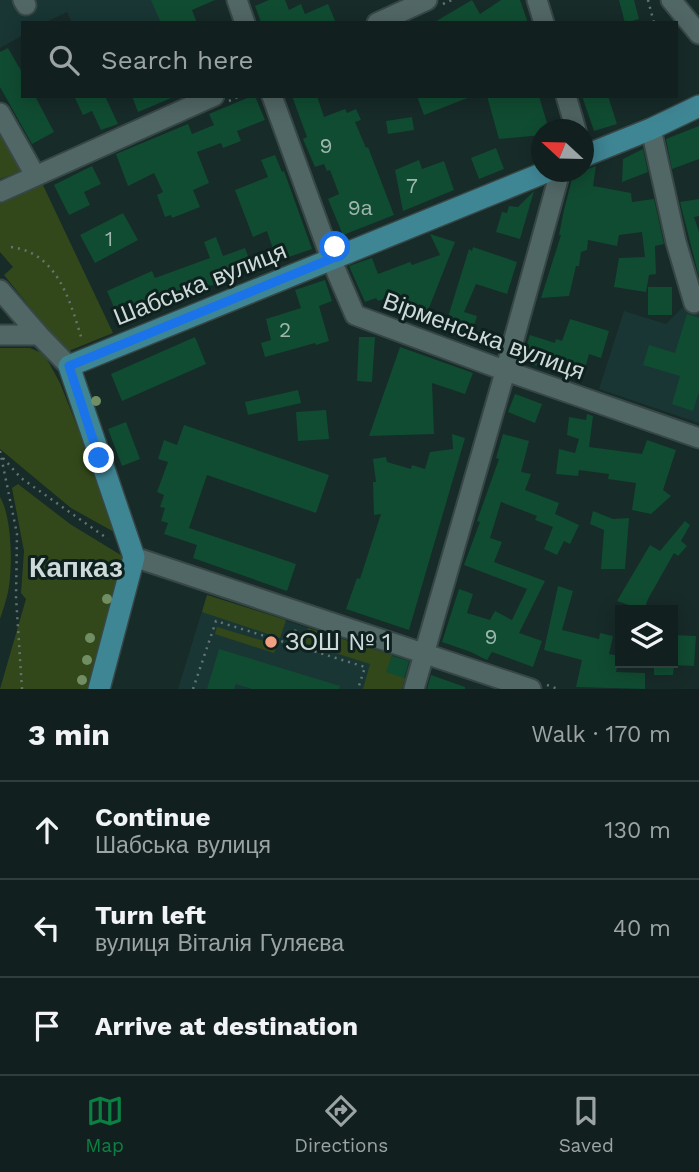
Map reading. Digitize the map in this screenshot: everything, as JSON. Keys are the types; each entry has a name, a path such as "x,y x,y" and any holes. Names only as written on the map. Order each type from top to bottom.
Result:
{"main road":[{"path":"594,152 699,106"},
{"name":"Шабська вулиця","path":"69,366 531,178"},
{"path":"69,366 134,558 99,689"}],"street":[{"path":"237,0 245,21"},
{"path":"381,21 427,0"},
{"path":"537,0 543,21"},
{"path":"671,0 699,34"},
{"path":"0,192 209,98"},
{"name":"Вірменська вулиця","path":"273,98 331,259 355,315 699,438"},
{"path":"567,98 573,119"},
{"path":"0,113 35,175"},
{"path":"651,129 676,242 694,303"},
{"path":"414,689 557,182"},
{"path":"0,290 69,366"},
{"path":"0,335 39,335"},
{"path":"134,558 531,689"}],"path":[{"path":"648,0 653,21"},
{"path":"11,247 38,255 54,272 65,291 85,350"},
{"path":"0,451 17,534 16,597 22,689"},
{"path":"1,457 20,478 111,542"},
{"path":"193,689 216,621 365,667 358,689"},
{"path":"291,645 297,624"}],"shaded area":[{"path":"0,0 180,0 189,21 71,21 67,12 48,21 21,21 21,36 0,48"},
{"path":"682,308 699,314 699,423 599,389 624,311 666,324"},
{"name":"ЗОШ № 1","path":"207,595 411,661 402,689 178,689"}],"green space":[{"path":"0,123 24,164 20,171 0,179"},
{"path":"41,181 113,333 66,352 4,275 13,267 0,252 0,196"},
{"path":"0,348 30,348 44,354 60,383 117,528 116,533 71,508 0,449"},
{"path":"18,484 70,524 124,557 90,689 0,689 26,599 21,593 24,551 12,488"},
{"path":"0,497 9,530 11,570 0,619"},
{"path":"207,595 286,620 280,638 202,612"},
{"path":"217,627 277,645 274,653 215,634"},
{"path":"308,628 392,655 387,672 405,678 402,689 363,689 370,664 304,643"}],"building":[{"path":"151,0 215,0 192,10 196,21 160,21"},
{"path":"269,0 285,0 289,10 301,4 305,14 328,4 335,21 261,21 255,6"},
{"path":"472,0 480,14 501,0 520,0 527,21 436,21"},
{"path":"619,0 634,0 639,19 624,21"},
{"path":"8,48 21,71 21,98 36,98 54,132 32,144 0,87 0,52"},
{"path":"75,98 106,98 118,124 101,130 92,111 83,115"},
{"path":"133,98 171,98 138,112"},
{"path":"247,98 256,98 265,120 237,131 241,141 223,148 221,143 197,152 209,183 193,190 200,207 172,218 171,215 165,217 157,195 163,192 154,173 128,186 116,154 188,124 192,134 214,125 209,114"},
{"path":"293,98 318,98 324,117 345,109 347,113 356,109 361,120 355,122 366,148 368,147 394,215 343,235 328,199 339,194 330,170 327,171 324,164 315,167 303,139 307,137"},
{"path":"418,98 467,98 424,115"},
{"path":"488,98 540,98 546,119 531,119 531,136 499,139"},
{"path":"583,98 609,98 617,124 594,131 594,119 590,119"},
{"path":"412,117 414,130 388,134 386,121"},
{"path":"699,126 699,159 672,169 666,139"},
{"path":"496,148 504,169 479,179 471,158"},
{"path":"643,149 648,172 622,182 623,159"},
{"path":"275,155 282,172 284,171 312,249 277,261 267,231 253,237 235,190 268,177 261,160"},
{"path":"419,160 422,169 444,161 454,190 403,211 395,170"},
{"path":"92,166 101,184 84,192 90,205 69,215 54,185"},
{"path":"571,182 594,182 593,186 631,193 632,202 654,199 664,244 655,246 656,274 649,275 646,292 614,287 619,258 645,257 642,232 619,235 617,246 588,240 587,250 581,252 579,266 576,266 569,296 541,298 561,235"},
{"path":"534,191 520,239 496,232 502,212 507,213 509,206 518,207"},
{"path":"699,199 699,216 694,217 699,232 699,277 680,202"},
{"path":"123,213 138,240 95,263 80,235"},
{"path":"430,234 455,242 423,323 389,310 395,295 365,302 349,266 372,258 378,274 440,255"},
{"path":"216,237 223,256 245,248 253,269 210,286 212,290 186,300 183,291 119,319 107,291 152,271 155,278 210,258 204,242"},
{"path":"473,247 517,262 507,294 476,284 464,312 477,316 470,338 444,330 469,249 472,251"},
{"path":"325,280 332,301 319,306 329,341 265,357 261,343 271,340 266,319 301,308 295,290"},
{"path":"648,287 672,287 672,315 648,315"},
{"path":"687,314 699,318 699,392 693,411 672,404 680,376 643,365 649,345 675,353"},
{"path":"570,319 609,331 601,358 589,354 582,379 521,361 530,335 555,343 556,339 562,341"},
{"path":"195,337 206,364 122,401 111,374"},
{"path":"359,337 375,337 372,382 357,381"},
{"path":"400,347 473,373 465,394 432,383 434,434 369,436"},
{"path":"298,390 301,403 248,415 245,402"},
{"path":"515,394 542,404 535,423 508,412"},
{"path":"326,410 329,439 298,441 296,412"},
{"path":"587,414 593,416 589,447 642,454 647,440 676,450 663,490 671,496 651,514 632,510 636,483 608,479 609,474 579,470 578,476 556,474 559,449 575,453 579,439 567,435 569,417 586,420"},
{"path":"126,422 140,459 122,466 108,429"},
{"path":"184,425 329,475 316,513 207,475 189,528 296,564 287,591 193,558 197,545 164,534 168,523 161,521 165,508 160,507 164,495 157,492 168,462 158,459 164,440 177,445"},
{"path":"452,434 465,438 409,630 346,609 357,578 360,579 381,514 374,515 373,482 376,482 373,459 386,457 387,462 411,469 412,465 425,469 430,452 453,449"},
{"path":"503,434 529,441 521,472 531,474 525,490 559,503 555,514 579,525 570,544 564,541 557,555 544,549 553,527 535,520 537,516 501,502 490,538 502,542 494,562 545,581 519,633 542,641 533,667 492,652 487,660 442,642 459,589 473,594 467,613 490,620 495,611 512,620 527,589 464,565 499,459 496,458"},
{"path":"593,511 613,519 629,518 625,569 601,569 604,530 590,524"},
{"path":"685,521 690,525 681,541 687,546 678,556 674,553 646,605 629,605 617,601 650,545 660,551"},
{"path":"558,586 573,591 562,630 599,639 600,633 613,636 609,654 615,655 616,672 645,673 645,689 576,687 582,660 544,650"},
{"path":"678,635 696,636 694,666 678,665"},
{"path":"219,649 340,686 339,689 252,689 236,684 234,689 207,689"},
{"path":"392,656 409,661 404,678 386,672"},
{"path":"654,668 674,668 673,675 654,675"},
{"path":"431,675 465,687 465,689 427,689"}],"place":[{"name":"ЗОШ № 1","path":"271,642"}],"district":[{"name":"Капказ","path":"76,567"}],"route":[{"path":"99,458 69,366 338,256 335,247"}]}
